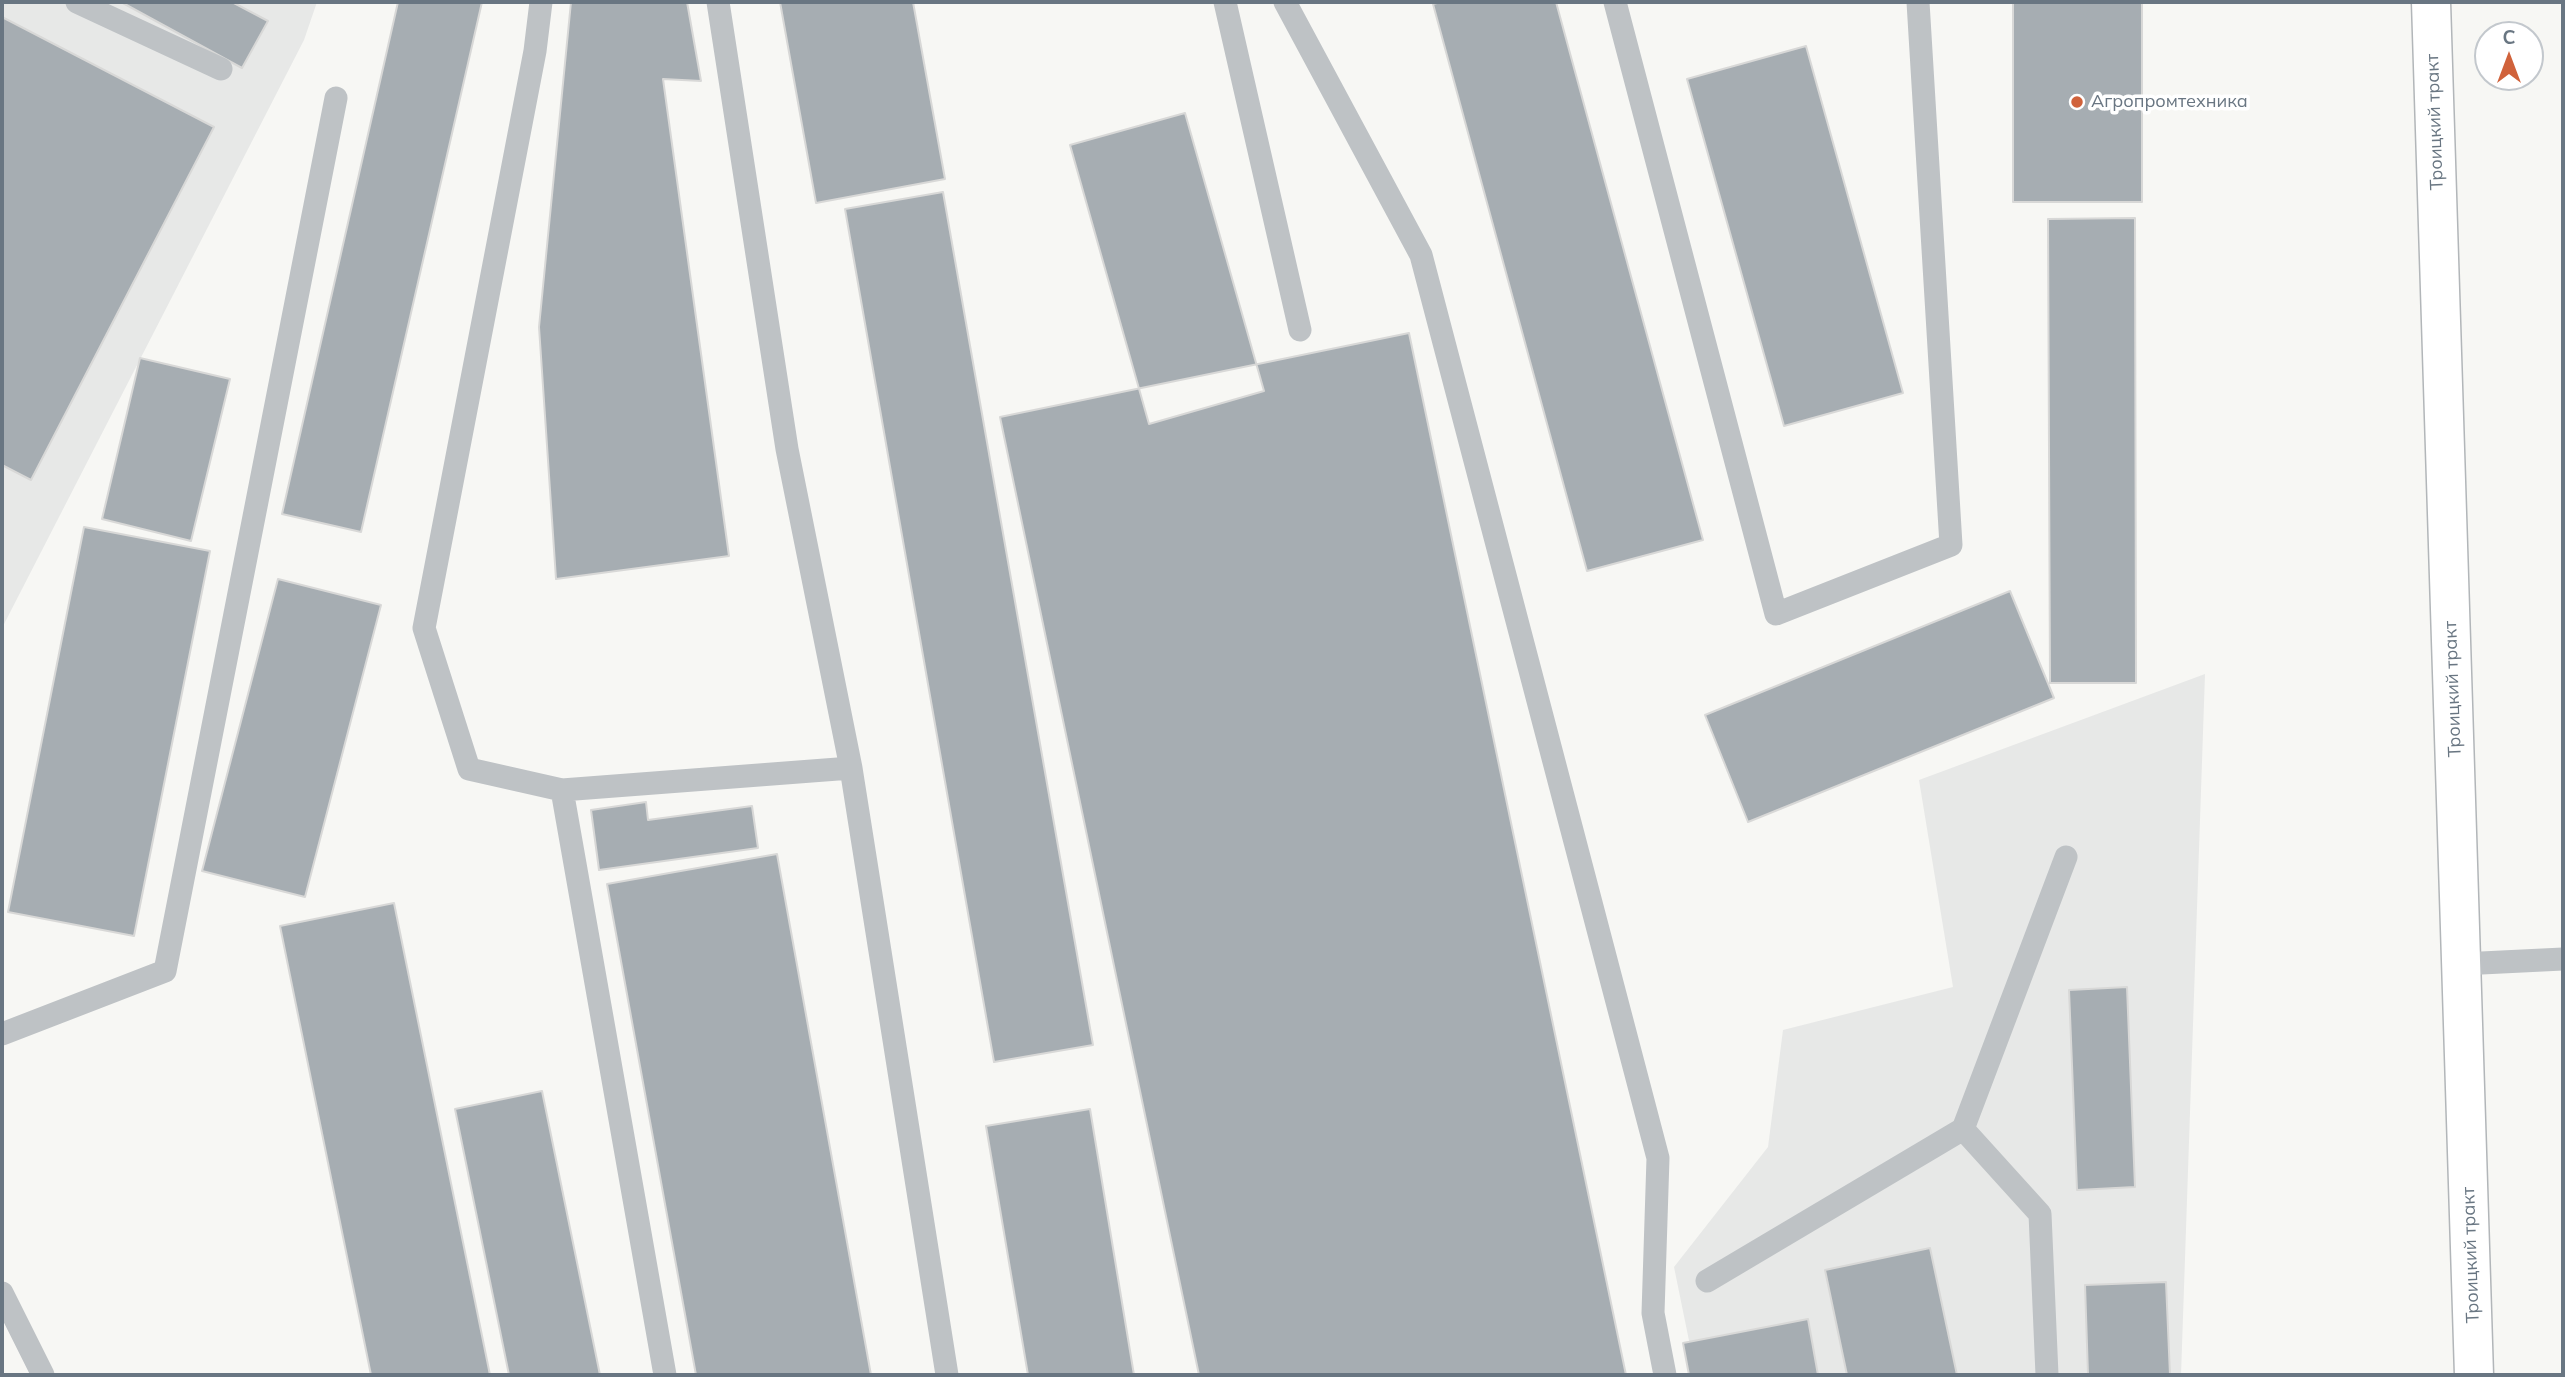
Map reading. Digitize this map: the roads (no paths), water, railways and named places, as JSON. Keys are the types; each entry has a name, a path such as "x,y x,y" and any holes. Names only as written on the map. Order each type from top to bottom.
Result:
{"main road":[{"name":"Троицкий тракт","path":"2431,2 2474,1375"}],"lane":[{"path":"77,2 221,69"},
{"path":"541,2 535,51 424,628 469,769 562,790 851,768"},
{"path":"718,2 788,449 851,768 947,1375"},
{"path":"1224,2 1300,330"},
{"path":"1285,2 1421,255 1658,1158 1653,1313 1665,1375"},
{"path":"1615,2 1776,614 1951,545 1918,2"},
{"path":"2,1034 165,971 337,98"},
{"path":"562,790 665,1375"},
{"path":"1707,1281 1963,1129 2066,857"},
{"path":"2461,964 2563,958"},
{"path":"1963,1129 2040,1214 2048,1375"},
{"path":"2,1293 43,1375"}],"place":[{"name":"Агропромтехника","path":"2077,102"}]}
